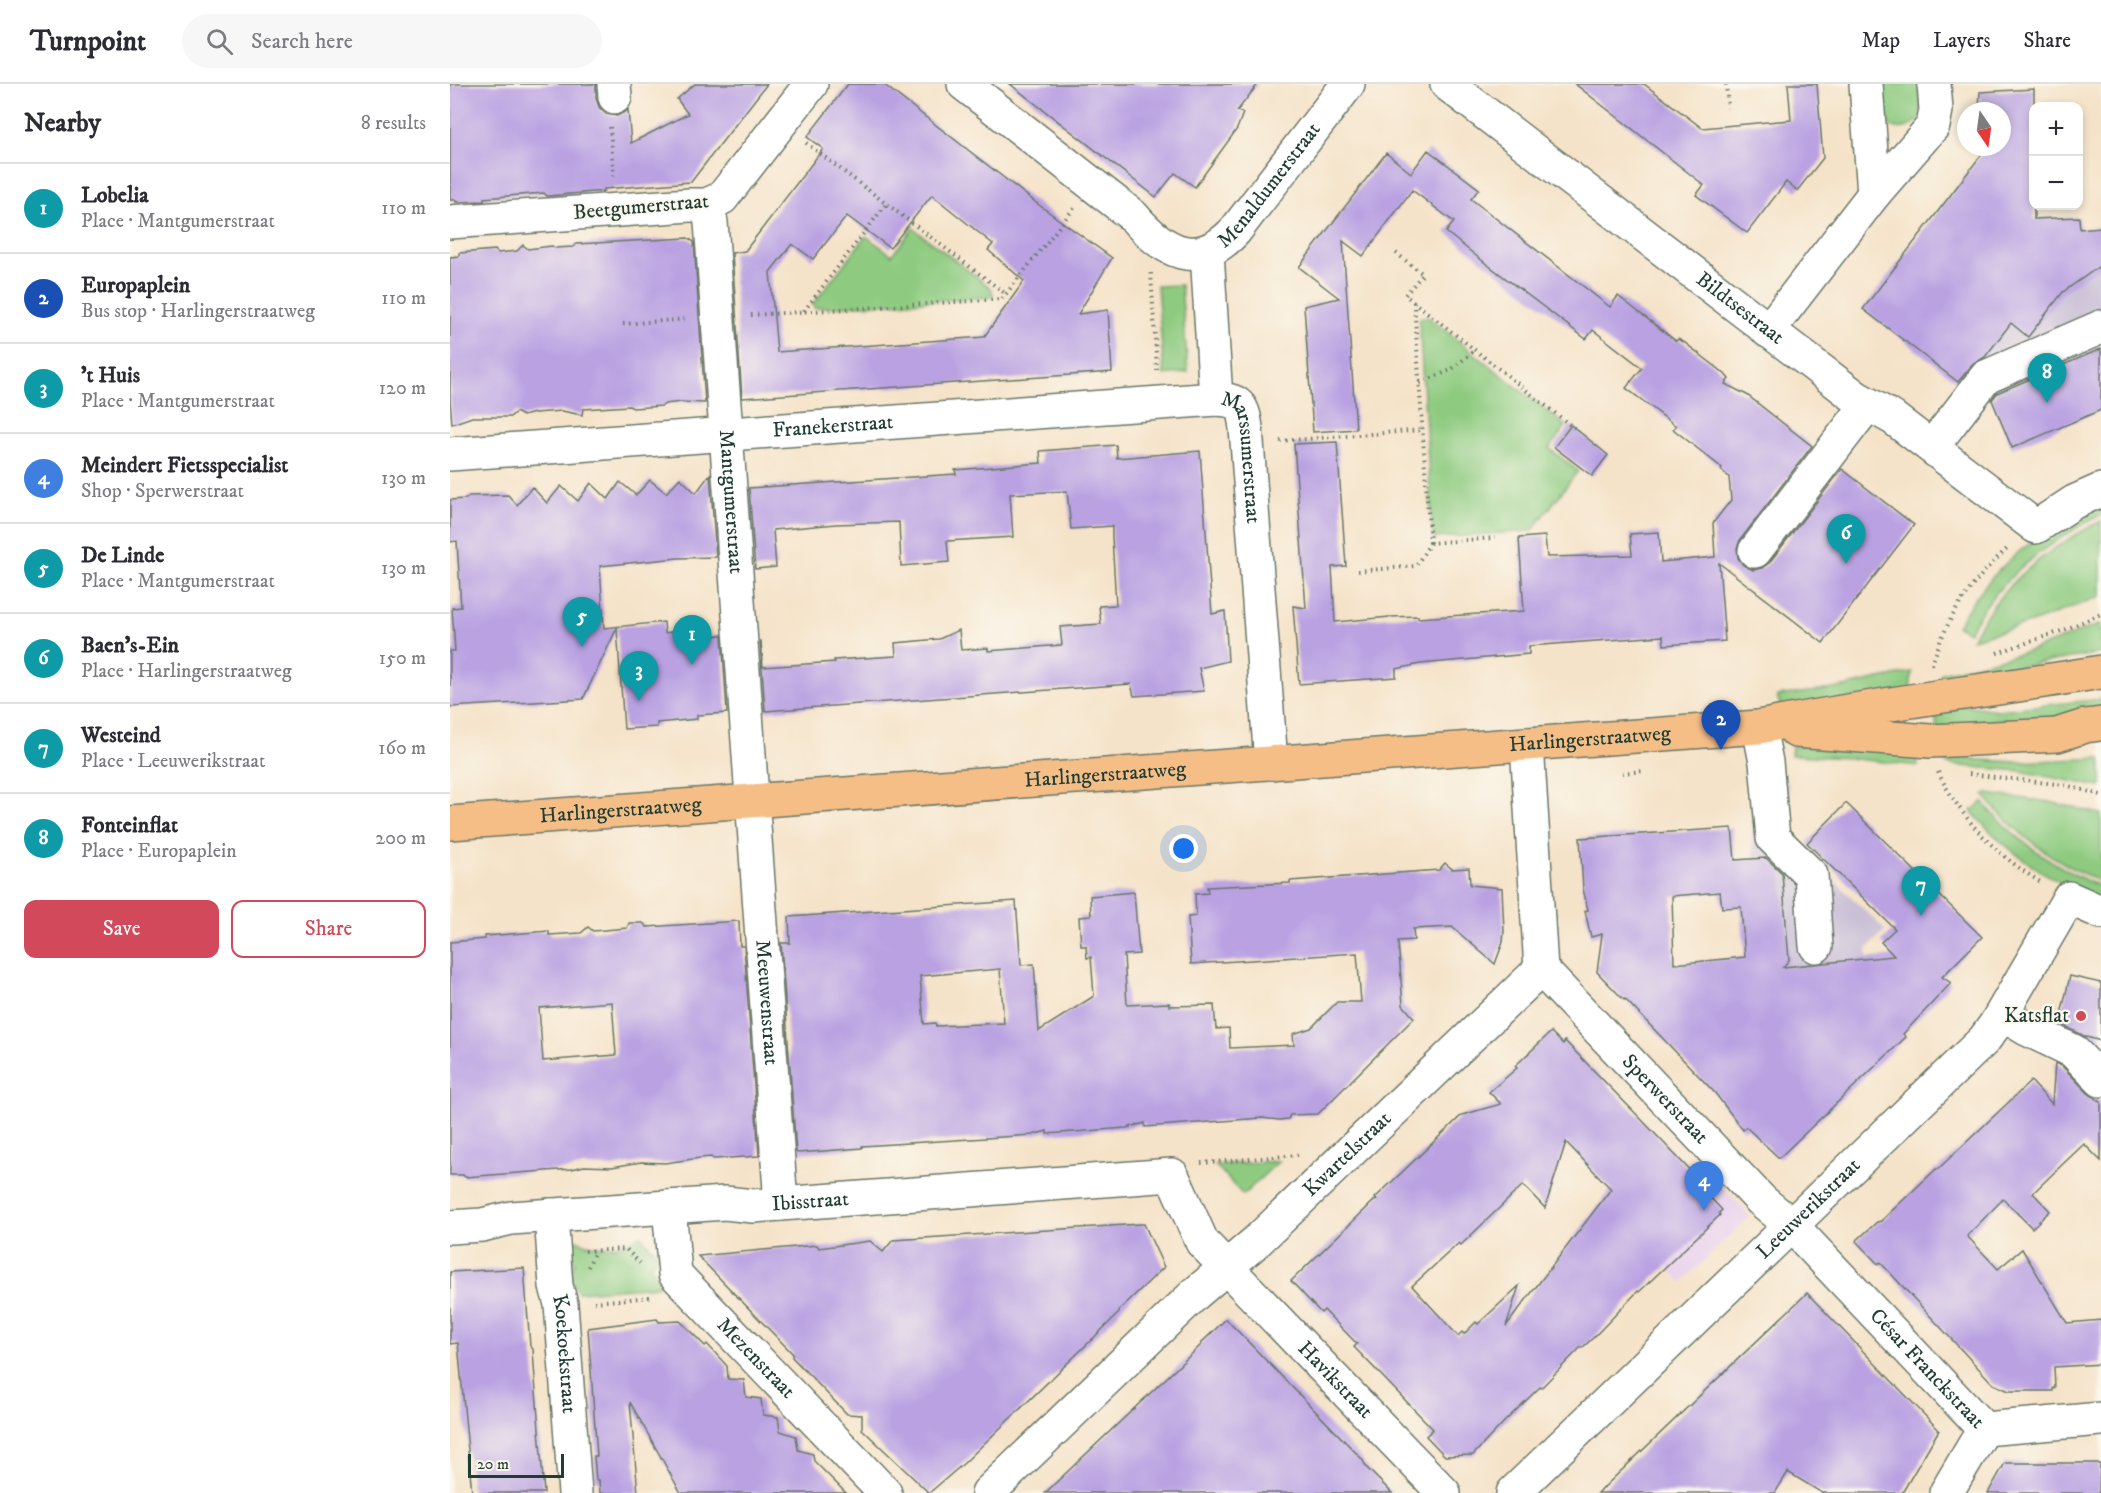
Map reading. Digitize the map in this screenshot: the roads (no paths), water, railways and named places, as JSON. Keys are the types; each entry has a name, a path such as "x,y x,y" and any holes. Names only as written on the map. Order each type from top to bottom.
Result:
{"main road":[{"name":"Harlingerstraatweg","path":"450,822 1759,727 1833,712 1993,690 2101,672"},
{"name":"Harlingerstraatweg","path":"1759,727 1930,741 2057,735 2085,726 2101,724"},
{"name":"Harlingerstraatweg","path":"2057,735 2088,742 2101,741"}],"street":[{"name":"Beetgumerstraat","path":"450,222 707,205 722,198 811,84"},
{"path":"964,84 1133,216 1145,230 1167,247 1179,253 1207,252"},
{"name":"Menaldumerstraat","path":"1207,252 1224,243 1235,231 1348,84"},
{"name":"Bildtsestraat","path":"1448,84 1768,331 1857,398 1893,417 2036,527 2074,502 2101,490"},
{"path":"1866,84 1874,194"},
{"path":"1768,331 1874,194 1933,126 1936,110 1934,84"},
{"name":"Mantgumerstraat","path":"707,205 711,222 753,801"},
{"name":"Marssumerstraat","path":"1207,252 1216,399 1231,400 1240,406 1246,428 1271,763"},
{"path":"1932,447 1986,376 2101,327"},
{"name":"Franekerstraat","path":"450,454 1216,399"},
{"path":"1755,551 1868,404"},
{"path":"1759,727 1766,762 1773,838 1811,875 1816,946"},
{"path":"1527,744 1541,969"},
{"name":"Meeuwenstraat","path":"753,801 782,1203"},
{"name":"Leeuwerikstraat","path":"1514,1493 1984,1040 2002,1014 2069,898 2101,912"},
{"name":"Kwartelstraat","path":"988,1493 1195,1294 1350,1152 1541,969"},
{"name":"Sperwerstraat","path":"1541,969 1761,1200 1791,1225"},
{"path":"2002,1014 2073,1051 2101,1080"},
{"name":"Ibisstraat","path":"450,1227 482,1225 512,1218 551,1227 669,1207 725,1203 753,1206 1172,1175 1202,1242 1226,1268"},
{"name":"Mezenstraat","path":"669,1207 675,1274 885,1493"},
{"name":"César Franckstraat","path":"1791,1225 1984,1428 2101,1419"},
{"name":"Koekoekstraat","path":"551,1227 556,1286 561,1304 575,1493"},
{"name":"Havikstraat","path":"1226,1268 1444,1493"},
{"path":"1946,1493 1984,1428"}],"place":[{"name":"Fonteinflat","path":"2047,403"},
{"name":"Baen's-Ein","path":"1846,564"},
{"name":"De Linde","path":"582,647"},
{"name":"Lobelia","path":"692,665"},
{"name":"'t Huis","path":"639,701"},
{"name":"Europaplein","path":"1721,750"},
{"name":"Westeind","path":"1921,916"},
{"name":"Katsflat","path":"2081,1016"},
{"name":"Meindert Fietsspecialist","path":"1704,1211"}]}
